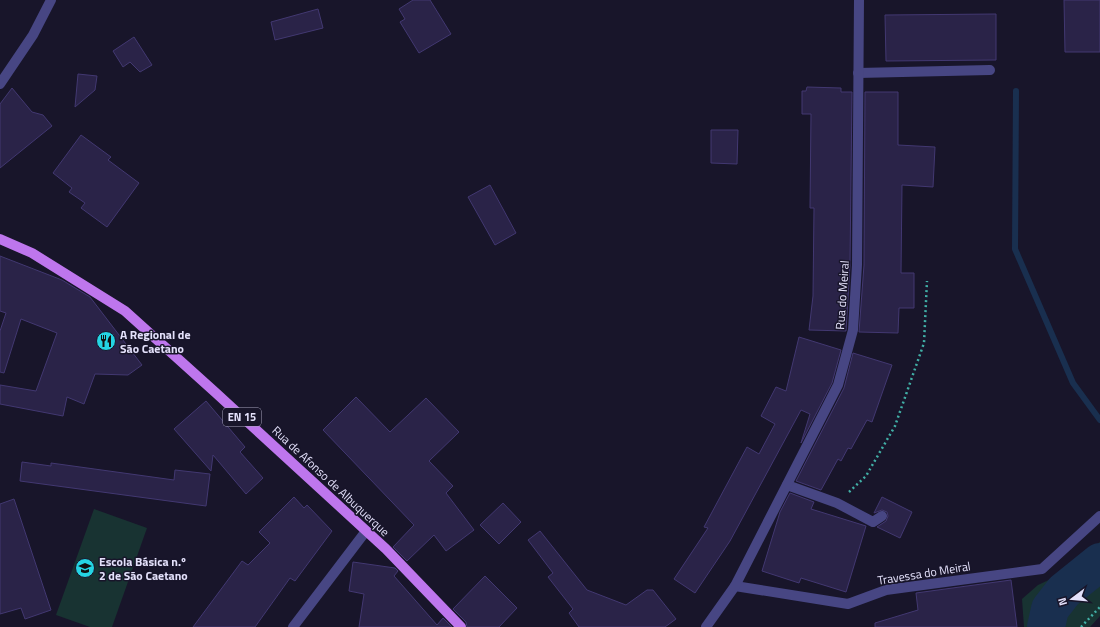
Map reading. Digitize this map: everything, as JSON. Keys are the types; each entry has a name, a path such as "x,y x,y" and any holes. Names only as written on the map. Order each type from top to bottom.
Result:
{"main road":[{"name":"Rua de Afonso de Albuquerque","path":"0,239 32,253 125,312 216,393 386,549 461,627"}],"street":[{"path":"0,84 33,35 51,0"},
{"name":"Rua do Meiral","path":"706,627 735,586 838,385 853,330 857,265 859,0"},
{"path":"858,73 990,70"},
{"path":"787,485 837,503 873,522 882,516"},
{"name":"Travessa do Meiral","path":"735,586 848,604 886,590 1042,568 1100,516"},
{"path":"293,627 366,531"}],"path":[{"path":"837,503 866,476 895,426 924,343 927,281"},
{"path":"1081,627 1100,607"}],"green space":[{"path":"94,509 147,528 112,627 90,627 56,615"},
{"path":"1100,542 1100,616 1090,627 1024,627 1022,599 1038,585 1070,570 1086,557 1090,550"}],"building":[{"path":"413,0 430,0 451,34 419,53 400,22 405,19 399,9"},
{"path":"1064,0 1100,0 1100,52 1065,52"},
{"path":"318,9 323,28 275,40 271,22"},
{"path":"996,14 996,60 886,61 885,15"},
{"path":"134,37 152,65 140,72 130,62 123,67 113,51"},
{"path":"78,74 97,76 95,90 75,107"},
{"path":"807,87 841,88 841,92 852,92 850,265 846,331 809,330 813,296 814,208 810,208 811,114 802,114 802,91 806,91"},
{"path":"12,88 32,112 43,115 52,126 0,168 0,104"},
{"path":"865,92 898,92 898,145 935,147 933,187 902,185 901,273 914,273 914,308 899,308 898,333 859,332 864,265"},
{"path":"711,130 738,130 737,164 711,163"},
{"path":"81,135 111,157 108,160 139,183 107,227 81,208 85,203 69,192 72,188 53,173"},
{"path":"490,185 516,233 495,245 468,197"},
{"path":"0,256 62,280 90,297 142,365 128,375 95,374 84,404 67,397 63,416 0,404 0,385 36,391 57,333 21,319 4,373 0,372 0,331 6,313 0,311"},
{"path":"799,337 841,350 832,383 801,443 810,414 801,410 730,541 695,593 674,579 708,528 704,527 747,447 759,454 775,424 761,416 776,387 786,391"},
{"path":"853,353 892,365 872,422 867,420 851,449 848,448 841,461 838,459 821,490 796,481 844,388"},
{"path":"356,397 390,432 426,398 459,432 429,461 453,486 446,493 474,530 446,551 434,535 407,561 393,547 414,525 323,430"},
{"path":"206,401 245,447 240,452 263,478 246,494 213,455 211,471 174,429"},
{"path":"22,462 51,466 51,463 174,480 175,470 210,474 206,506 20,481"},
{"path":"790,493 814,502 811,509 866,526 846,592 801,578 799,583 762,571 780,512"},
{"path":"294,497 304,508 307,505 332,531 295,581 290,578 255,627 193,627 242,561 248,565 270,543 259,532"},
{"path":"882,497 912,512 900,538 877,527 886,521 888,516 887,512 882,510 874,513"},
{"path":"14,499 51,610 25,619 21,608 0,614 0,504"},
{"path":"503,503 521,522 499,544 480,525"},
{"path":"540,531 587,590 626,605 647,590 653,590 676,619 665,627 579,627 569,613 573,609 548,577 553,573 528,540"},
{"path":"353,562 395,568 398,571 394,576 437,625 443,618 452,627 359,627 364,594 349,591"},
{"path":"485,576 517,608 499,627 467,627 466,622 453,609"},
{"path":"1011,580 1017,627 875,627 875,623 918,610 916,593"}],"waterway":[{"path":"1016,91 1015,249 1073,383 1100,420"},
{"path":"1046,627 1050,609 1064,591 1100,562"}],"place":[{"name":"A Regional de São Caetano","path":"106,341"},
{"name":"Escola Básica n.º 2 de São Caetano","path":"85,568"}]}
